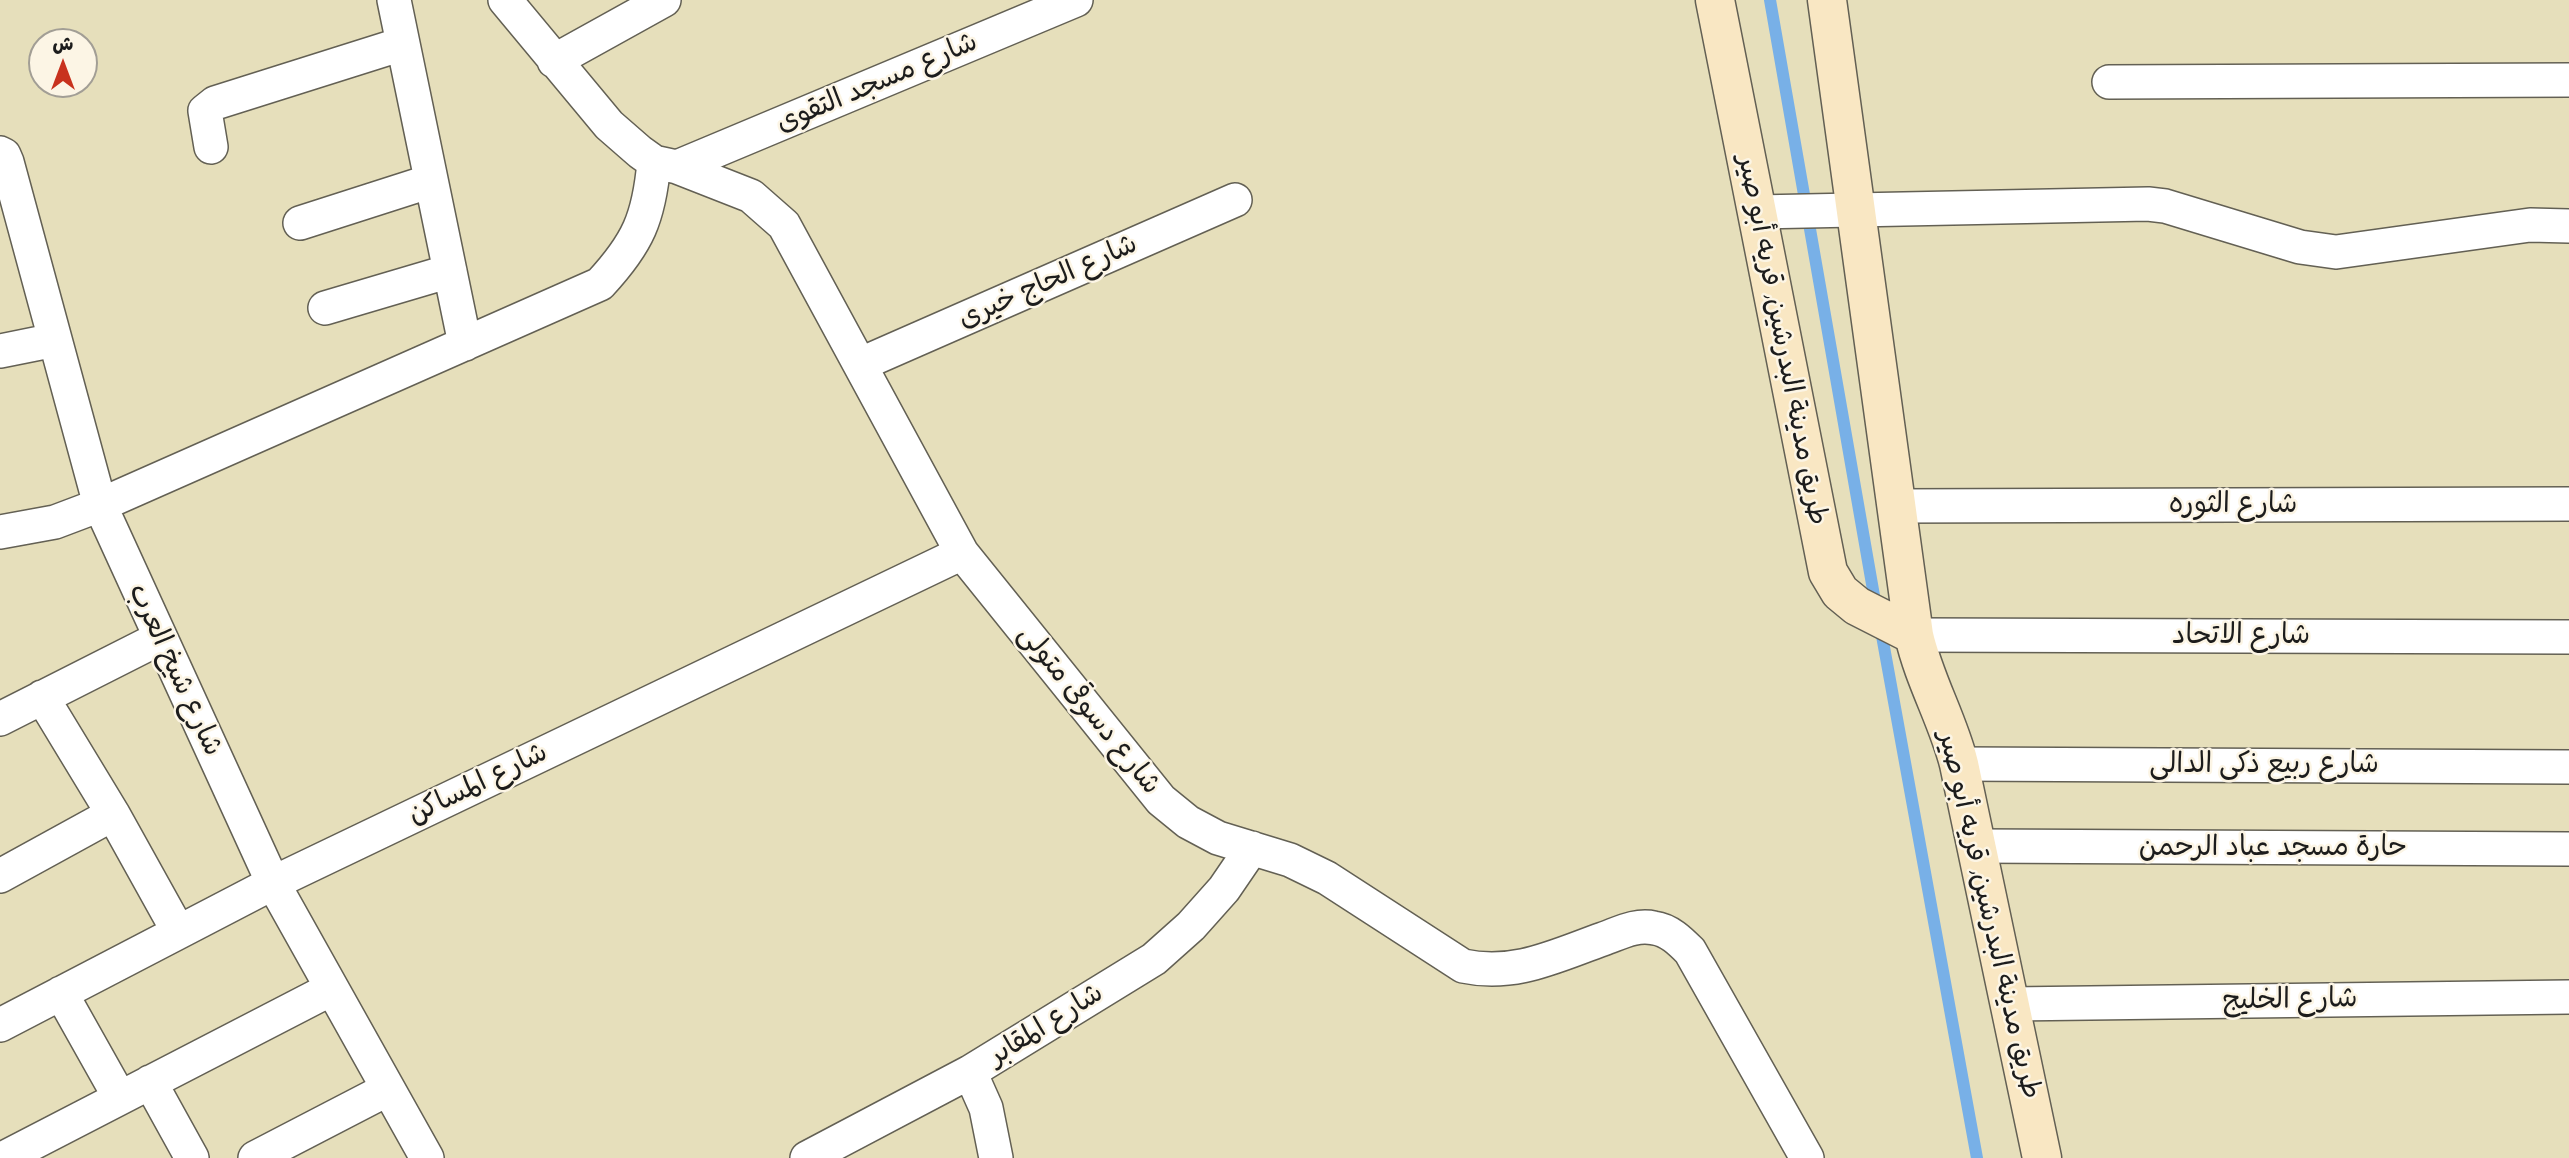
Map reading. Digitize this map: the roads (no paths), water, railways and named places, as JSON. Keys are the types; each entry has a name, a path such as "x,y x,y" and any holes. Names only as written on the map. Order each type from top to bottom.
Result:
{"street":[{"path":"394,0 465,344"},
{"name":"شارع دسوقى متولى","path":"505,0 609,125 665,164 751,196 784,225 962,553 1161,800 1188,822 1218,838 1290,860 1326,878 1463,966 1484,971 1524,967 1636,927 1656,928 1675,936 1690,951 1807,1158"},
{"path":"554,61 664,0"},
{"name":"شارع مسجد التقوى","path":"665,164 1076,0"},
{"name":"طريق مدينة البدرشين, قريه أبو صير","path":"1715,0 1770,212 1828,572 1840,592 1886,621 1921,661 1951,733 2042,1158"},
{"name":"طريق مدينة البدرشين, قريه أبو صير","path":"1827,0 1843,211 1897,506 1886,621"},
{"path":"211,147 205,111 215,103 401,44"},
{"path":"2109,82 2569,80"},
{"name":"شارع شيخ العرب","path":"0,153 7,162 100,505 273,883 427,1158"},
{"path":"0,532 55,522 100,505 600,284 623,259 641,229 665,164"},
{"path":"300,223 431,181"},
{"name":"شارع الحاج خيرى","path":"861,364 1235,200"},
{"path":"1770,212 2165,206 2300,247 2336,252 2530,225 2569,226"},
{"path":"325,308 450,271"},
{"path":"0,351 55,340"},
{"name":"شارع الثوره","path":"1897,506 2569,504"},
{"name":"شارع المساكن","path":"0,1025 178,930 273,883 962,553"},
{"name":"شارع الاتحاد","path":"1886,621 2569,637"},
{"path":"0,719 160,638"},
{"path":"42,697 113,814 178,930"},
{"name":"شارع ربيع ذكى الدالى","path":"1959,764 2569,766"},
{"path":"0,876 113,814"},
{"name":"حارة مسجد عباد الرحمن","path":"1977,846 2569,849"},
{"name":"شارع المقابر","path":"807,1158 970,1072 1154,959 1208,908 1252,848"},
{"path":"18,1155 150,1082 331,989"},
{"path":"61,993 120,1098"},
{"name":"شارع الخليج","path":"2010,1004 2569,997"},
{"path":"970,1072 986,1108 997,1157"},
{"path":"150,1082 192,1158"},
{"path":"255,1158 388,1089"}],"waterway":[{"path":"1770,0 1876,607"},
{"path":"1880,625 1977,1158"}]}
